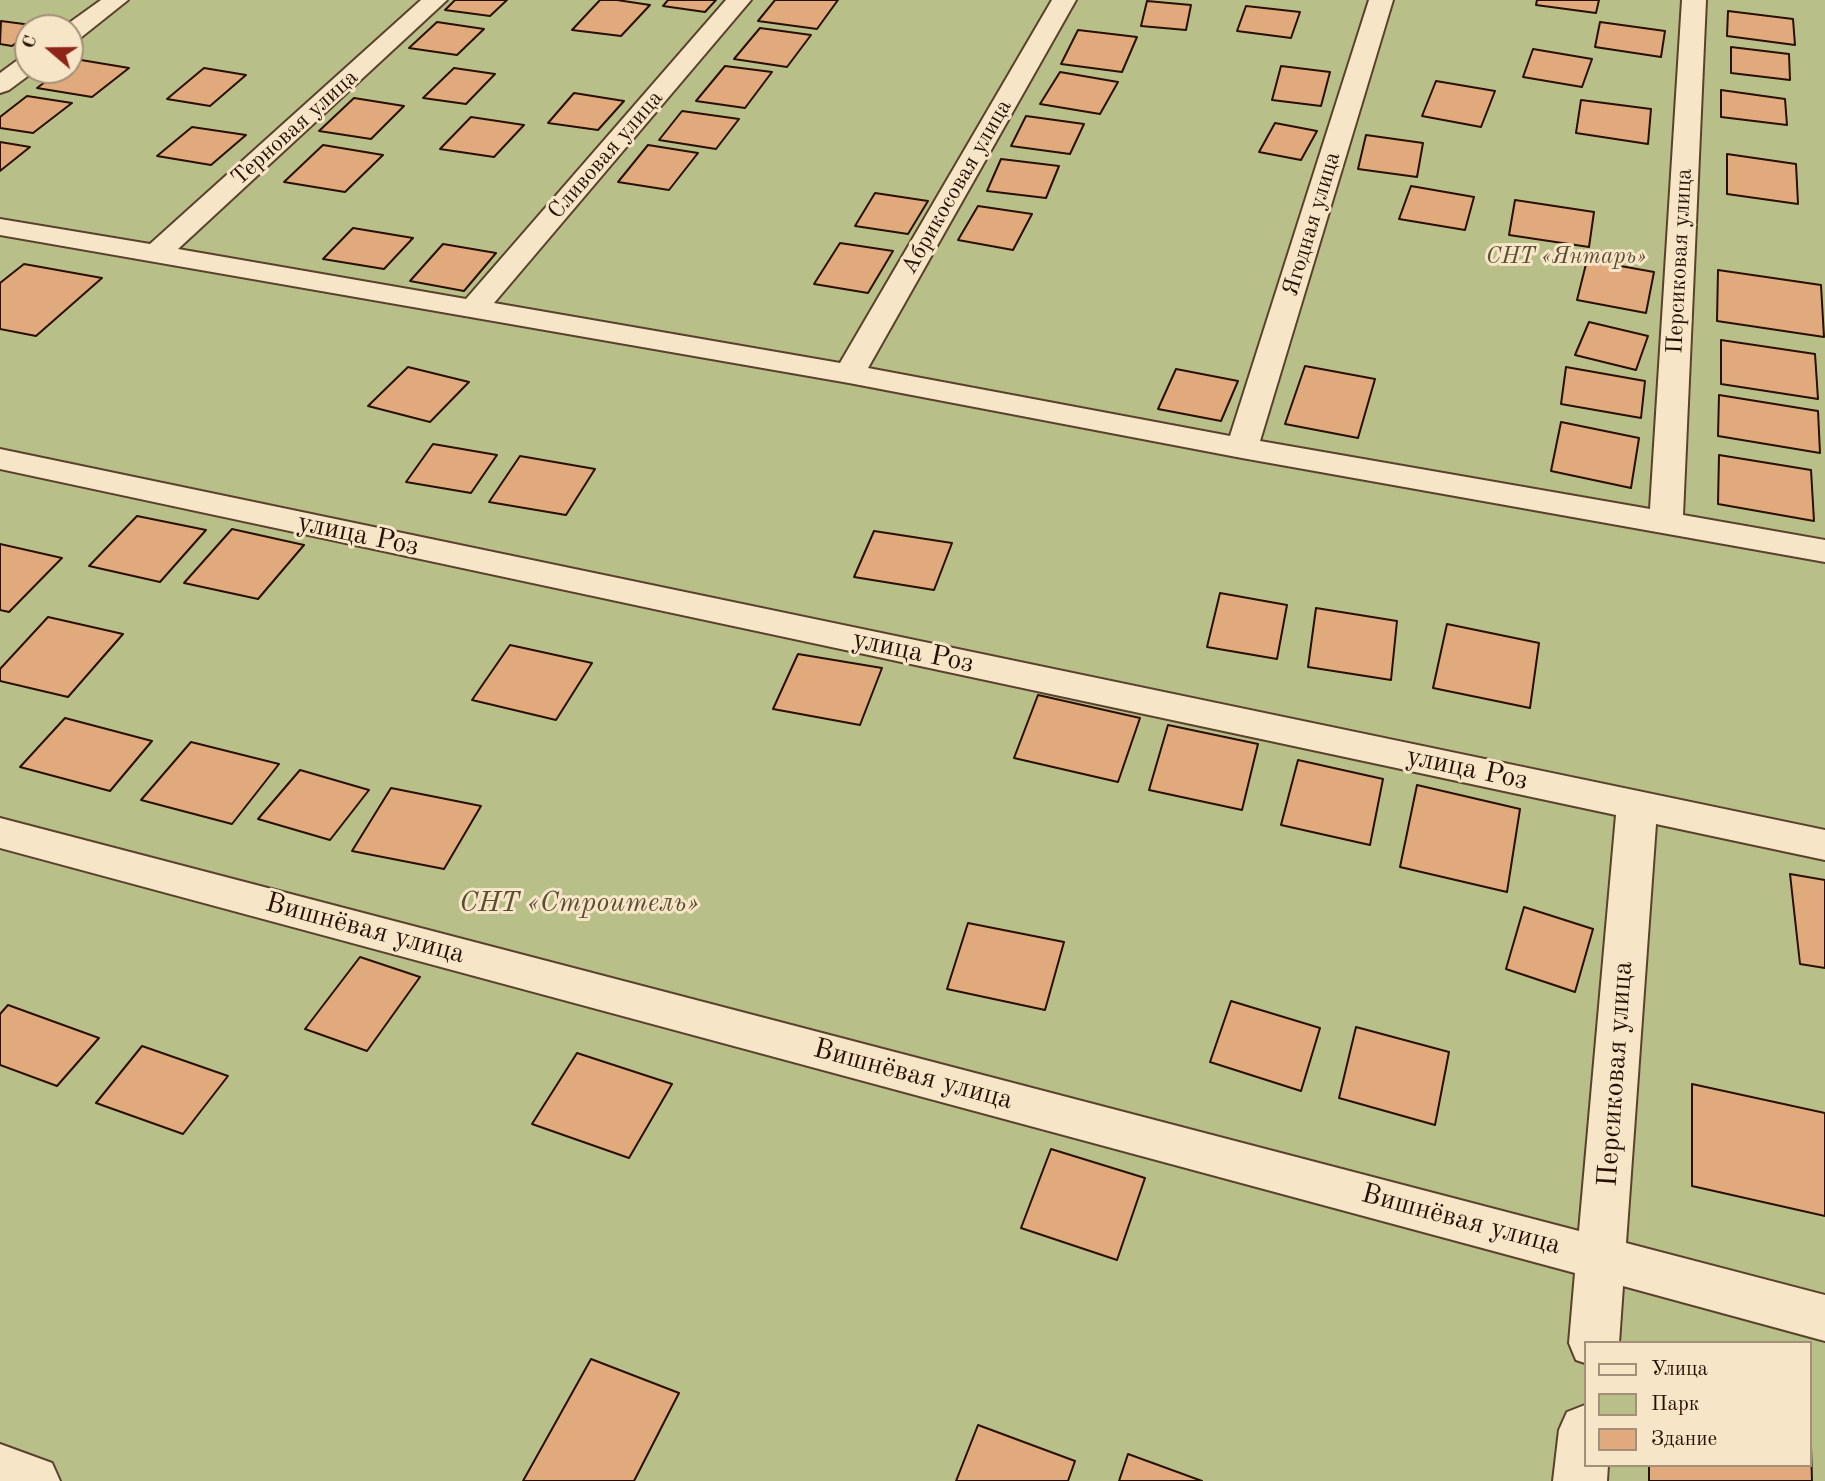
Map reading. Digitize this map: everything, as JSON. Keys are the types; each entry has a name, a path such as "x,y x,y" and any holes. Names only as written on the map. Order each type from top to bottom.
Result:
{"street":[{"path":"84,24 116,0"},
{"name":"Терновая улица","path":"155,255 435,0"},
{"name":"Сливовая улица","path":"473,309 739,0"},
{"name":"Абрикосовая улица","path":"849,374 1064,0"},
{"name":"Ягодная улица","path":"1242,448 1381,0"},
{"name":"Персиковая улица","path":"1666,523 1693,0"},
{"path":"0,226 849,374 1242,448 1825,551"},
{"name":"улица Роз","path":"0,459 1825,845"},
{"name":"Персиковая улица","path":"1594,1341 1637,805"},
{"name":"Вишнёвая улица","path":"0,833 1825,1318"},
{"path":"1580,1481 1584,1440"},
{"path":"0,1470 33,1481"}],"green space":[{"name":"СНТ «Строитель»","path":"0,0 1825,0 1825,1481 0,1481"}],"building":[{"path":"455,0 507,0 490,16 445,10"},
{"path":"600,0 650,5 621,36 572,30"},
{"path":"668,0 716,0 705,12 663,6"},
{"path":"775,0 838,0 817,29 758,21"},
{"path":"1537,0 1599,0 1596,13 1536,5"},
{"path":"1147,1 1191,5 1186,30 1141,26"},
{"path":"1246,6 1300,12 1291,38 1237,31"},
{"path":"1728,11 1793,19 1795,45 1727,36"},
{"path":"1,21 14,23 14,44 0,44"},
{"path":"437,22 484,29 457,55 409,48"},
{"path":"1600,22 1665,31 1661,57 1595,47"},
{"path":"760,28 811,35 787,67 734,59"},
{"path":"1078,30 1137,37 1122,72 1061,64"},
{"path":"1731,47 1789,54 1790,80 1731,73"},
{"path":"1533,49 1592,59 1582,87 1523,77"},
{"path":"84,60 129,68 92,97 37,88 42,84 84,84"},
{"path":"725,66 772,72 745,108 696,101"},
{"path":"1281,66 1330,72 1321,106 1272,100"},
{"path":"204,68 246,75 210,106 167,99"},
{"path":"454,68 495,74 466,104 423,98"},
{"path":"1060,72 1118,82 1100,114 1040,104"},
{"path":"1436,81 1495,91 1481,127 1422,116"},
{"path":"1721,90 1785,99 1787,125 1721,117"},
{"path":"574,93 624,101 598,130 548,123"},
{"path":"27,96 72,103 33,133 0,128 0,117"},
{"path":"354,98 404,106 371,139 319,131"},
{"path":"1581,100 1651,109 1648,144 1576,133"},
{"path":"682,111 739,119 716,149 659,140"},
{"path":"1026,116 1084,124 1070,154 1011,146"},
{"path":"471,117 524,125 494,157 440,149"},
{"path":"1275,123 1317,131 1301,160 1259,152"},
{"path":"192,127 246,135 211,165 157,156"},
{"path":"1366,135 1423,143 1417,177 1358,169"},
{"path":"0,142 30,147 0,171"},
{"path":"323,145 383,155 345,192 284,182"},
{"path":"648,145 698,153 669,190 618,182"},
{"path":"1727,154 1796,164 1798,204 1727,194"},
{"path":"1001,159 1059,166 1046,198 987,191"},
{"path":"1411,186 1474,197 1465,230 1399,219"},
{"path":"875,193 928,201 908,234 855,226"},
{"path":"1515,200 1594,212 1589,247 1509,235"},
{"path":"978,206 1032,214 1013,250 958,240"},
{"path":"353,228 413,238 384,269 323,259"},
{"path":"840,243 893,251 868,293 814,284"},
{"path":"443,244 496,253 464,291 410,281"},
{"path":"1587,260 1654,272 1646,313 1577,300"},
{"path":"24,264 102,278 36,336 0,329 0,283"},
{"path":"1718,270 1821,285 1824,337 1717,321"},
{"path":"1589,322 1648,336 1636,370 1575,355"},
{"path":"1721,340 1815,354 1818,399 1721,384"},
{"path":"1305,366 1375,379 1358,438 1285,424"},
{"path":"408,367 469,382 430,422 368,406"},
{"path":"1566,367 1645,381 1641,418 1561,404"},
{"path":"1176,369 1238,381 1221,421 1158,409"},
{"path":"1719,395 1818,411 1820,453 1718,436"},
{"path":"1561,422 1639,438 1631,488 1551,471"},
{"path":"433,444 497,455 471,493 406,482"},
{"path":"1719,455 1811,470 1814,521 1718,504"},
{"path":"520,456 595,469 566,515 489,502"},
{"path":"137,516 206,530 160,582 89,566"},
{"path":"232,529 304,545 258,599 184,583"},
{"path":"874,531 952,543 934,590 854,577"},
{"path":"0,544 62,558 9,612 0,610"},
{"path":"1220,593 1287,605 1277,659 1207,647"},
{"path":"1316,608 1397,621 1391,680 1308,667"},
{"path":"48,617 123,634 68,697 0,681 0,669"},
{"path":"1447,624 1539,643 1530,708 1433,688"},
{"path":"510,645 592,663 556,720 472,700"},
{"path":"798,654 882,668 860,725 773,709"},
{"path":"1038,695 1140,718 1118,782 1014,758"},
{"path":"65,718 152,741 110,791 20,767"},
{"path":"1168,725 1258,744 1242,810 1149,790"},
{"path":"191,742 279,764 232,824 141,800"},
{"path":"1298,760 1383,779 1370,845 1281,825"},
{"path":"300,770 369,790 330,840 258,819"},
{"path":"1417,785 1520,809 1507,892 1400,867"},
{"path":"391,788 481,806 444,869 352,851"},
{"path":"1790,874 1825,880 1825,968 1800,964"},
{"path":"1524,907 1593,929 1575,992 1506,969"},
{"path":"968,923 1064,942 1045,1010 947,989"},
{"path":"360,957 420,977 367,1051 305,1029"},
{"path":"1231,1001 1320,1028 1301,1091 1210,1062"},
{"path":"8,1005 99,1038 57,1086 0,1065 0,1014"},
{"path":"1356,1027 1449,1052 1435,1125 1339,1098"},
{"path":"142,1046 228,1076 183,1134 96,1103"},
{"path":"577,1053 672,1084 629,1158 532,1124"},
{"path":"1692,1084 1825,1113 1825,1216 1692,1186"},
{"path":"1051,1149 1145,1178 1117,1260 1021,1228"},
{"path":"591,1359 679,1393 634,1481 523,1481"},
{"path":"978,1425 1075,1461 1068,1481 956,1481"},
{"path":"1811,1447 1812,1481 1649,1481 1649,1467 1811,1467"},
{"path":"1128,1454 1202,1481 1119,1481"}],"park label":[{"name":"СНТ «Янтарь»","path":"1566,257"}]}
